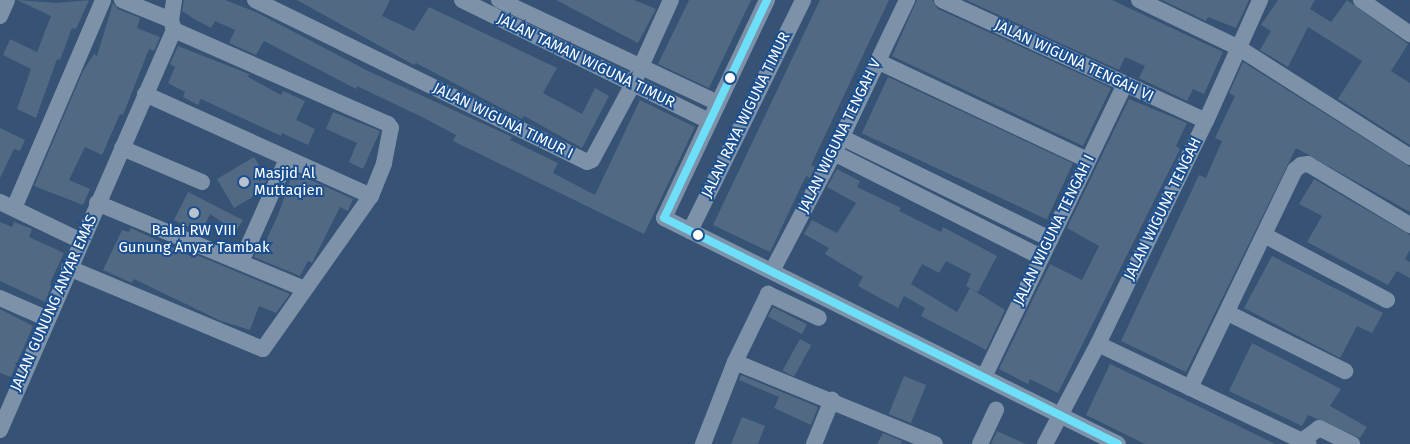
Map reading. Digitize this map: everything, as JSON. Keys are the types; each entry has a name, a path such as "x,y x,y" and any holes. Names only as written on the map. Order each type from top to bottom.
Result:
{"street":[{"path":"0,16 7,0"},
{"path":"81,241 7,205 103,0"},
{"path":"70,268 258,347 267,347 371,196 384,163 391,128 381,120 172,25 122,0"},
{"name":"JALAN GUNUNG ANYAR EMAS","path":"0,430 7,394 48,319 145,94 172,25 174,0"},
{"name":"JALAN WIGUNA TIMUR I","path":"255,0 587,162 592,160 633,84 671,0"},
{"name":"JALAN TAMAN WIGUNA TIMUR","path":"462,0 709,121"},
{"name":"JALAN TAMAN WIGUNA TIMUR","path":"500,0 718,103"},
{"name":"JALAN RAYA WIGUNA TIMUR","path":"767,0 664,218 1118,444"},
{"name":"JALAN RAYA WIGUNA TIMUR","path":"690,231 803,0"},
{"name":"JALAN WIGUNA TENGAH V","path":"772,271 834,152 906,0"},
{"name":"JALAN WIGUNA TENGAH VI","path":"942,0 1206,121"},
{"path":"1139,0 1238,48 1410,158"},
{"name":"JALAN WIGUNA TENGAH","path":"1045,444 1098,344 1206,121 1260,0"},
{"path":"1361,0 1410,34"},
{"path":"876,61 1087,160"},
{"name":"JALAN WIGUNA TENGAH I","path":"984,377 1125,84"},
{"path":"145,94 371,196"},
{"path":"841,137 1050,239"},
{"path":"122,148 202,182"},
{"path":"834,152 1041,257"},
{"path":"241,262 287,159"},
{"path":"1190,388 1266,236 1295,170 1308,164 1410,225"},
{"path":"98,203 305,290"},
{"path":"1266,236 1387,300"},
{"path":"703,444 735,362 768,294 819,318"},
{"path":"0,298 48,319"},
{"path":"1228,314 1345,371"},
{"path":"1098,344 1306,443 1319,428 1352,444"},
{"path":"735,362 832,400 935,444"},
{"path":"814,444 832,400"},
{"path":"980,444 996,409"}],"building":[{"path":"17,0 57,3 89,0 76,29 72,28 60,60 57,59 36,118 17,109 31,69 3,55 10,39 37,52 51,16"},
{"path":"184,0 225,0 256,12 368,71 512,137 510,140 558,163 553,173 595,195 640,100 695,127 644,234 453,141 456,135 426,119 357,86 356,89 264,41 256,55 229,43 235,30 215,21 211,28 196,20 182,11"},
{"path":"297,0 390,0 382,16 414,31 429,7 557,68 543,93 582,114 595,88 609,96 582,148 524,116 522,119 416,63 414,65"},
{"path":"556,0 634,0 656,9 638,43"},
{"path":"689,0 751,0 709,88 658,64"},
{"path":"820,0 889,0 811,165 815,167 810,178 806,176 770,252 713,225"},
{"path":"917,0 932,0 938,9 1111,88 1083,146 892,56"},
{"path":"966,0 1112,0 1223,52 1204,94 1193,89 1187,101 1139,78 1145,66 1125,57 1119,70"},
{"path":"1162,0 1249,0 1236,28 1208,17 1206,21"},
{"path":"1278,0 1315,0 1310,9 1331,22 1347,0 1408,44 1391,71 1410,83 1410,145 1338,99 1362,61 1308,27 1288,67 1260,50 1271,31 1261,25"},
{"path":"113,3 118,9 140,18 137,28 160,37 154,51 149,49 123,115 120,114 102,155 85,147 69,180 90,189 83,205 34,186 83,71 94,54 97,56"},
{"path":"178,46 249,74 248,77 281,95 283,91 305,101 296,120 315,129 308,145 282,133 281,136 201,99 198,105 183,97 185,92 168,83 175,67 170,64"},
{"path":"1243,62 1410,167 1410,212 1296,148 1186,372 1121,341 1199,175 1206,178 1222,141 1215,138 1235,96 1229,93"},
{"path":"888,77 1073,163 1047,219 862,133"},
{"path":"1129,99 1187,123 1176,146 1180,149 1058,393 1030,379 1028,384 999,369 1050,264 1082,280 1099,246 1067,228"},
{"path":"333,112 380,131 363,169 349,162 357,143 326,129"},
{"path":"0,128 25,140 20,151 14,149 0,178"},
{"name":"Masjid Al Muttaqien","path":"254,157 267,179 261,192 234,208 217,179"},
{"path":"837,169 860,181 857,187 901,208 899,211 941,232 943,227 997,256 978,292 970,288 1005,310 986,350 921,316 925,308 904,296 898,308 858,286 863,277 825,254 829,248 804,234 812,220 837,233 856,203 827,187","holes":["946,261 971,274 966,286 970,288 957,312 911,284 922,264 939,273"]},
{"path":"293,172 353,199 348,211 340,207 312,263 308,261 300,276 254,257 260,243 264,245 278,215"},
{"path":"1314,179 1410,235 1410,250 1405,259 1410,262 1410,278 1397,271 1388,285 1307,242 1322,216 1299,204"},
{"name":"Balai RW VIII Gunung Anyar Tambak","path":"188,192 243,220 236,231 210,214 201,233 174,220"},
{"path":"0,222 12,227 14,222 32,229 29,237 64,253 50,283 52,284 45,302 0,281"},
{"path":"131,228 195,258 197,255 290,294 276,313 259,306 250,330 221,321 134,279 132,283 103,270 122,230 129,232"},
{"path":"1272,256 1383,313 1372,333 1357,326 1340,358 1244,308"},
{"path":"773,307 807,324 802,334 768,317"},
{"path":"0,309 33,326 11,377 0,373"},
{"path":"800,339 811,345 794,377 783,370"},
{"path":"1252,343 1341,389 1330,406 1367,427 1360,438 1308,415 1302,426 1229,391"},
{"path":"1110,364 1275,444 1145,444 1086,415"},
{"path":"741,375 818,407 811,425 774,408 779,397 739,380"},
{"path":"904,376 926,385 911,423 889,414"},
{"path":"742,417 765,426 758,444 731,444"},
{"path":"997,431 1026,444 991,444"},
{"path":"883,433 902,441 901,444 877,444"}],"transit line":[{"path":"767,0 664,218 1118,444"}],"place":[{"name":"Masjid Al Muttaqien","path":"244,182"},
{"name":"Balai RW VIII Gunung Anyar Tambak","path":"194,213"}]}
